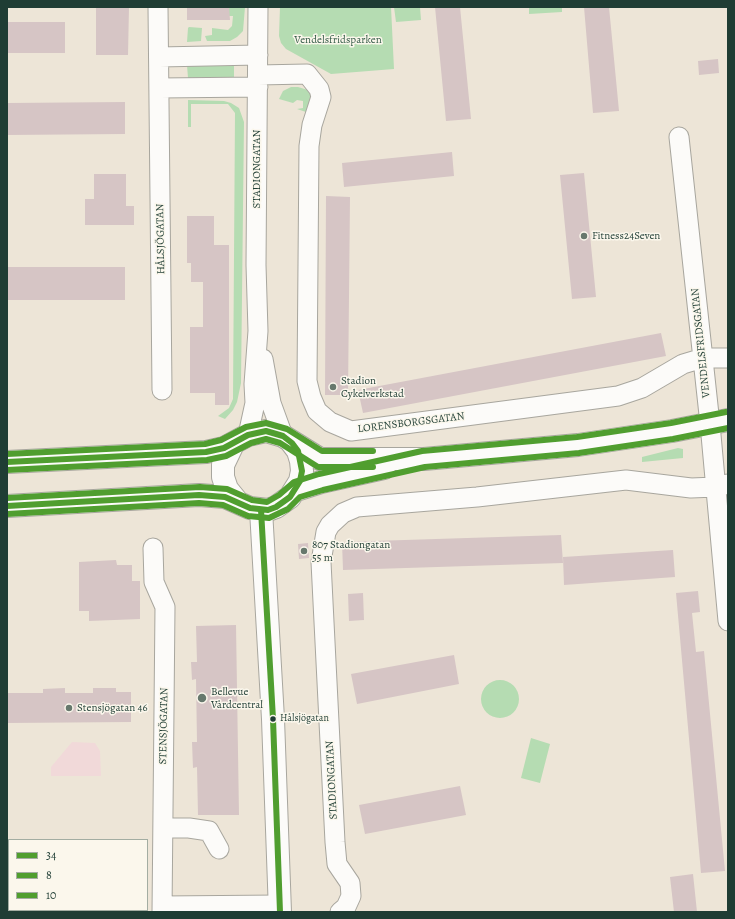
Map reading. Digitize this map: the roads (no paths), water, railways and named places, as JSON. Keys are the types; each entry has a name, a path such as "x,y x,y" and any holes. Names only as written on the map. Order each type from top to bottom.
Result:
{"main road":[{"path":"7,462 206,452 266,431 288,440 320,459 424,459 578,445 719,422"},
{"path":"236,500 227,489 223,465 240,440"},
{"path":"288,440 298,452 302,471 296,490"},
{"path":"7,506 199,495 226,496 250,508 261,510 276,507 296,490 321,482 424,459"},
{"path":"261,510 273,719 280,908"}],"street":[{"name":"HÅLSJÖGATAN","path":"158,7 162,390"},
{"name":"STADIONGATAN","path":"240,440 255,403 254,384 258,332 256,265 258,7"},
{"path":"158,57 258,54"},
{"name":"LORENSBORGSGATAN","path":"258,81 307,74 319,89 321,97 312,125 309,146 307,381 311,397 317,411 330,422 351,431 618,396 642,388 683,364 703,358 728,358"},
{"path":"159,88 258,81"},
{"name":"VENDELSFRIDSGATAN","path":"679,137 703,358 719,422 728,622"},
{"name":"STADIONGATAN","path":"258,332 271,403 288,440"},
{"name":"STADIONGATAN","path":"340,912 346,907 351,896 350,884 337,864 335,842 321,562 323,544 326,532 330,525 343,513 357,507 477,498 626,480 691,488 722,486"},
{"name":"STENSJÖGATAN","path":"153,548 154,582 165,607 162,909 280,908"},
{"path":"163,828 189,828 209,831 219,849"}],"place":[{"name":"Fitness24Seven","path":"584,236"},
{"name":"Stadion Cykelverkstad","path":"333,387"},
{"name":"807 Stadiongatan 55 m","path":"304,551"},
{"name":"Bellevue Vårdcentral","path":"202,698"},
{"name":"Stensjögatan 46","path":"69,708"},
{"name":"Hålsjögatan","path":"273,719"}],"park label":[{"name":"Vendelsfridsparken","path":"338,40"}]}
